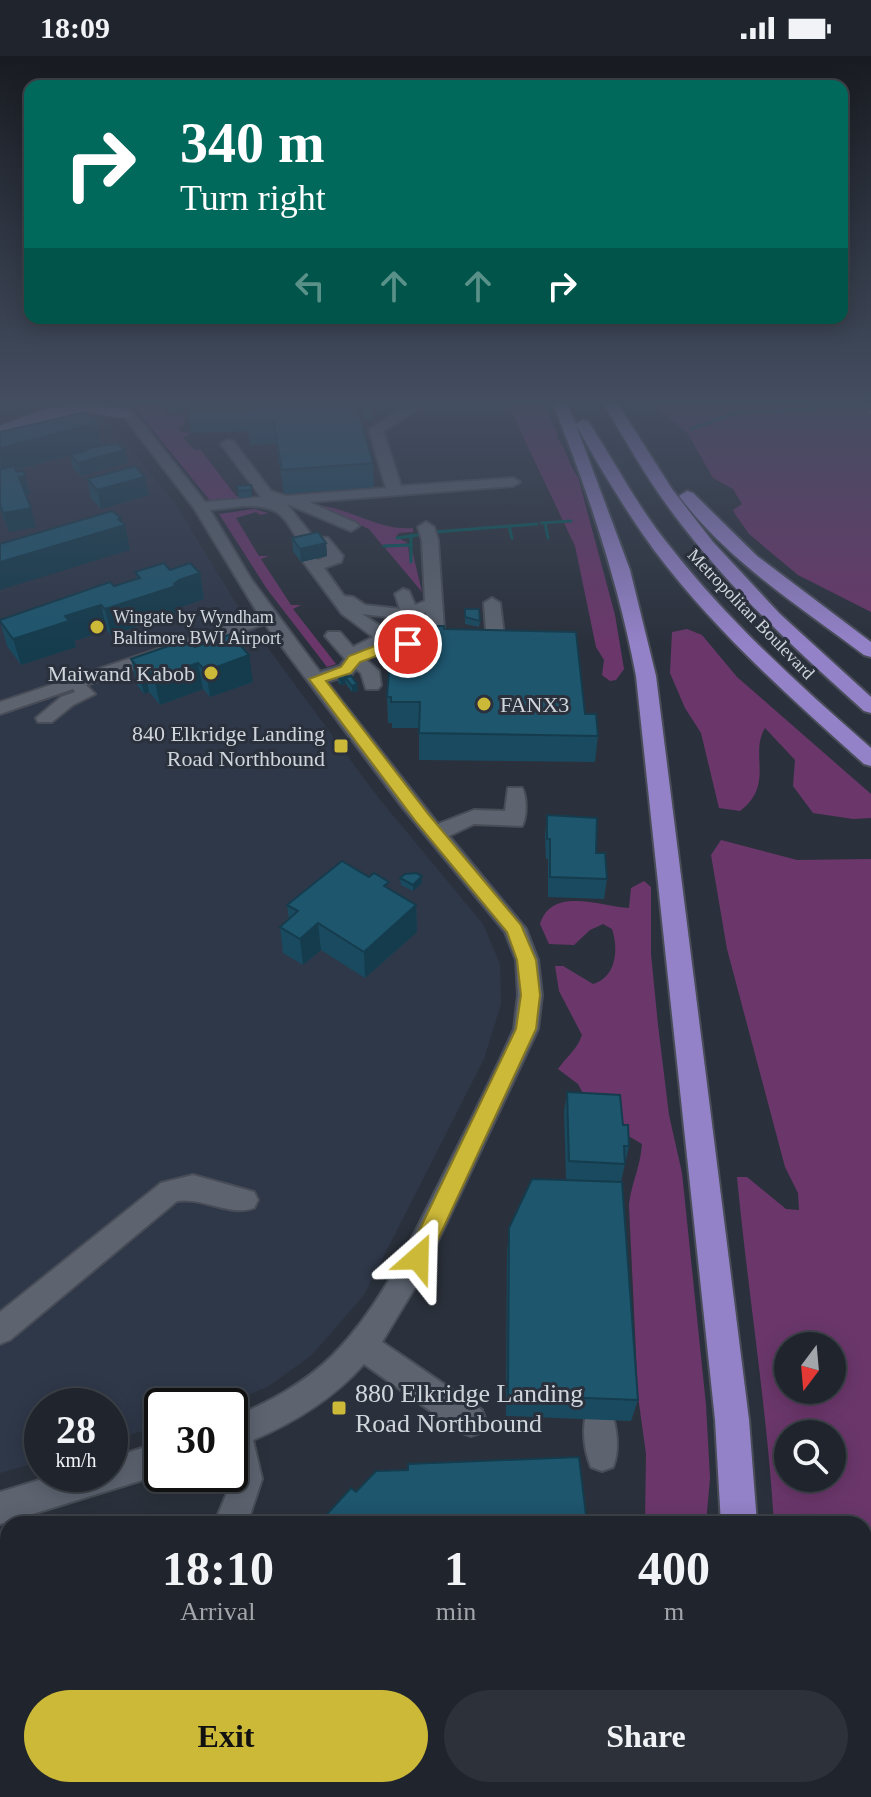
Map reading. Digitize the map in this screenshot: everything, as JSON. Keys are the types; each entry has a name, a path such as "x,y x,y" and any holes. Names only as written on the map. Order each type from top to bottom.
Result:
{"highway":[{"path":"592,482 611,529 635,617 646,676 732,1420 738,1516"},
{"name":"Metropolitan Boulevard","path":"618,482 694,586 779,675 871,759"},
{"name":"Metropolitan Boulevard","path":"661,482 676,507 724,566 768,612 871,707"},
{"path":"677,482 715,529 791,594 867,647"}],"street":[{"path":"181,482 202,509 237,570 269,617 436,835 515,929 527,960 530,995 526,1029 407,1280 363,1346 306,1399 248,1428"},
{"path":"257,482 266,494 294,501 351,526"},
{"path":"392,482 395,492"},
{"path":"294,501 510,482"},
{"path":"202,509 258,503 277,505 285,510 308,554 342,606 410,615"},
{"path":"202,509 265,507 308,554"},
{"path":"354,659 386,647 436,645 431,542 426,527"},
{"path":"492,603 496,643"},
{"path":"317,679 346,670 360,649 385,638 410,615 433,604"},
{"path":"362,609 385,638 408,644"},
{"path":"0,708 77,682 188,651 269,617"},
{"path":"334,636 354,659 370,671 372,685"},
{"path":"21,680 30,698"},
{"path":"45,718 67,701 86,694 77,682"},
{"path":"436,835 463,819 500,825 515,821 515,793"},
{"path":"0,1330 170,1191 193,1187 245,1200"},
{"path":"363,1346 471,1421"},
{"path":"599,1420 602,1456"},
{"path":"0,1508 144,1464"},
{"path":"234,1516 246,1492"}],"shaded area":[{"path":"0,482 158,482 176,505 234,600 271,652 377,796 483,924 500,964 501,1004 484,1059 364,1295 312,1355 269,1386 248,1395 248,1388 144,1388 144,1431 128,1435 128,1388 24,1388 24,1466 0,1473"},
{"path":"195,482 225,482 236,496 263,498 212,503"},
{"path":"545,482 579,482 615,615 624,669 616,680 610,681 602,675 604,660 596,647 575,546"},
{"path":"721,482 871,482 871,612 798,575 749,534 733,510 742,504 733,489"},
{"path":"315,505 388,526 413,528 413,532 399,533 396,537 408,543 399,545 408,545 410,562 412,550 422,592 385,548 398,544 382,545 369,529"},
{"path":"254,509 268,513 260,515 256,512 236,518 259,556 269,556 261,559 291,605 301,605 293,609 336,664 327,667 267,589 219,514"},
{"path":"687,629 702,635 737,677 871,794 871,818 853,819 813,813 793,786 795,760 765,728 759,748 756,791 740,811 719,808 701,733 685,708 670,673 672,632"},
{"path":"721,840 797,860 871,859 871,1516 773,1516 737,1177 747,1177 786,1209 799,1210 798,1193 785,1167 727,949 711,855"},
{"path":"644,881 651,887 651,954 658,1025 669,1115 682,1173 706,1405 710,1478 707,1516 645,1516 646,1454 638,1396 629,1205 642,1144 625,1134 621,1113 586,1099 578,1084 558,1069 582,1035 559,991 555,966 563,966 593,984 601,981 614,962 612,929 603,924 590,930 574,945 549,944 540,924 546,912 566,902 592,902 629,908 631,888"}],"building":[{"path":"0,482 21,482 31,508 3,513"},
{"path":"90,482 126,482 97,490"},
{"path":"251,485 252,490 238,491 237,486"},
{"path":"112,511 125,525 0,562 0,544"},
{"path":"318,532 326,543 300,549 292,538"},
{"path":"164,563 170,570 190,563 200,573 179,580 174,584 176,586 105,609 101,605 65,616 69,621 13,639 0,621 110,582 114,586 140,578 135,572"},
{"path":"465,609 479,609 480,621 465,617"},
{"name":"FANX3","path":"430,626 444,626 444,629 576,632 585,714 596,714 598,736 419,733 420,702 391,702 391,697 387,697 390,659 411,659 412,642 426,642"},
{"path":"234,633 249,655 206,671 198,663 154,678 144,666 138,668 131,659 180,642 183,645 191,642 195,647"},
{"path":"344,673 357,684 352,686 345,677 340,679 338,675"},
{"path":"547,815 597,818 596,853 605,853 607,879 550,877"},
{"path":"342,861 369,877 374,873 389,882 384,886 416,905 364,952 318,923 300,939 280,927 298,911 287,905"},
{"path":"405,874 422,876 413,885 400,878"},
{"path":"567,1092 620,1095 623,1125 628,1125 629,1146 624,1146 625,1164 569,1161"},
{"path":"532,1179 622,1182 638,1400 508,1395 509,1228"},
{"path":"579,1457 586,1516 325,1516 351,1488 356,1492 376,1471 408,1470 408,1464"}],"waterway":[{"path":"541,523 571,521"},
{"path":"545,523 548,538"},
{"path":"509,526 537,524"},
{"path":"435,532 509,526"},
{"path":"509,526 512,538"},
{"path":"411,536 418,535"},
{"path":"397,538 411,536"},
{"path":"411,536 411,545"},
{"path":"384,546 411,545"},
{"path":"411,545 411,562"}],"place":[{"name":"Wingate by Wyndham Baltimore BWI Airport","path":"97,627"},
{"name":"Maiwand Kabob","path":"211,673"},
{"name":"FANX3","path":"484,704"},
{"name":"840 Elkridge Landing Road Northbound","path":"341,746"},
{"name":"880 Elkridge Landing Road Northbound","path":"339,1408"}],"route":[{"path":"408,644 380,649 354,659 346,670 317,679 423,819 515,929 527,960 530,995 526,1029 418,1258"}]}
